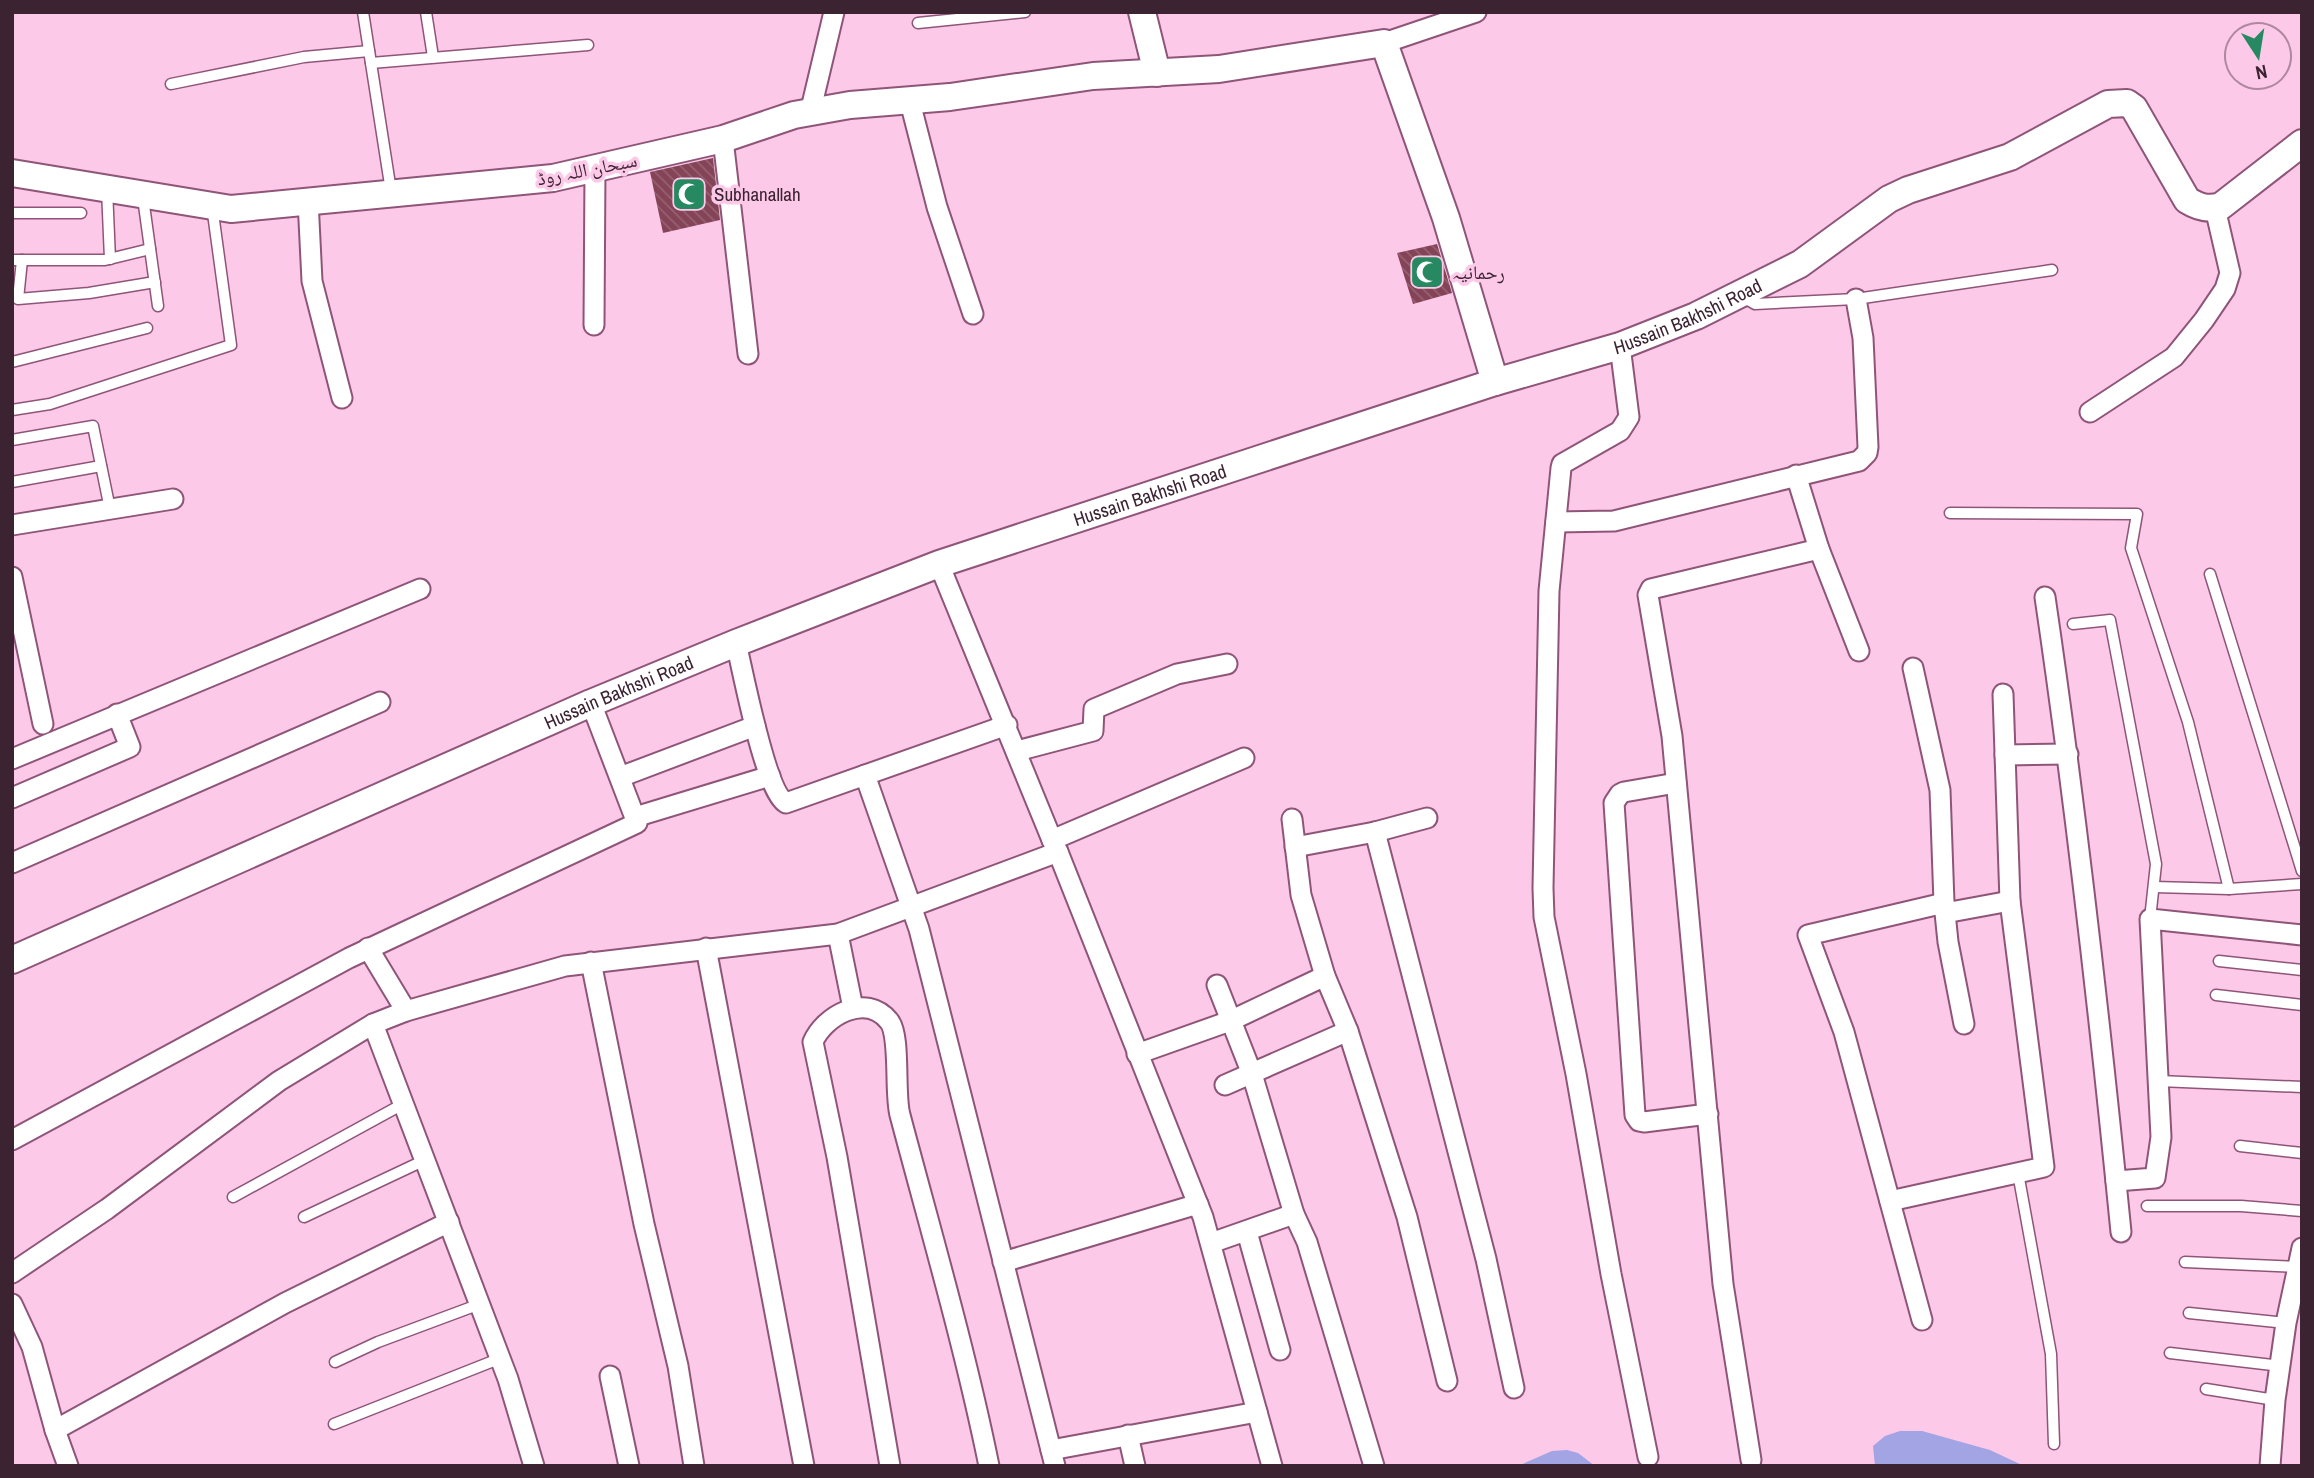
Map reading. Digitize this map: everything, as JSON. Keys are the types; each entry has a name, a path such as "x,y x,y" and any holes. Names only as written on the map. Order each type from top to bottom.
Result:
{"street":[{"path":"810,113 834,12"},
{"path":"1142,12 1157,73"},
{"path":"1476,12 1384,43 1446,218 1495,382"},
{"name":"سبحان اللہ روڈ","path":"12,173 231,209 553,178 723,139 794,115 850,105 910,102 1093,76 1219,69 1384,43"},
{"path":"910,102 937,207 973,314"},
{"name":"Hussain Bakhshi Road","path":"12,960 591,703 939,564 1495,382 1620,346 1741,296 1800,264 1889,199 1908,190 2010,156 2108,104 2127,103 2134,108 2187,200 2197,206 2226,201"},
{"path":"723,139 748,354"},
{"path":"2090,412 2174,357 2204,320 2225,289 2230,273 2226,201 2302,143"},
{"path":"594,325 596,169"},
{"path":"308,201 312,281 342,398"},
{"path":"1556,523 1614,521 1858,461 1867,453 1863,338 1856,299"},
{"path":"1620,346 1629,417 1619,431 1562,464 1549,591 1543,888 1544,917 1648,1457"},
{"path":"1796,475 1819,549 1859,650"},
{"path":"12,525 173,499"},
{"path":"1751,1460 1723,1284 1672,736 1648,592 1819,549"},
{"path":"939,564 1007,725 1198,1204 1272,1466"},
{"path":"12,577 43,724"},
{"path":"12,759 420,589"},
{"path":"2045,597 2068,754 2121,1232"},
{"path":"736,643 755,726 770,776 779,798 790,803 1007,725"},
{"path":"1017,751 1093,731 1094,709 1177,674 1227,664"},
{"path":"1913,668 1940,790 1944,908 1948,942 1965,1024"},
{"path":"1890,1201 2044,1167 2010,901 2003,694"},
{"path":"12,863 380,702"},
{"path":"12,1140 368,948 637,823 591,703"},
{"path":"12,798 130,747 117,714"},
{"path":"620,777 755,726"},
{"path":"2005,755 2068,754"},
{"path":"12,1273 107,1209 279,1081 373,1024 565,966 838,934 911,907 1055,846 1244,758"},
{"path":"865,775 911,907 1053,1458 1128,1435 1257,1412"},
{"path":"635,817 770,776"},
{"path":"1676,783 1624,792 1619,794 1614,803 1635,1115 1639,1121 1644,1122 1708,1114"},
{"path":"1296,847 1375,832 1427,818"},
{"path":"1292,819 1301,895 1325,976 1349,1031 1407,1217 1447,1381"},
{"path":"1375,832 1486,1259 1514,1388"},
{"path":"1922,1320 1844,1032 1808,935 1944,908 2010,901"},
{"path":"2116,1181 2155,1178 2161,1137 2150,919 2302,935"},
{"path":"838,934 853,1008"},
{"path":"368,948 406,1012"},
{"path":"706,948 804,1466"},
{"path":"591,962 644,1224 678,1366 694,1466"},
{"path":"1137,1054 1230,1021 1325,976"},
{"path":"1217,985 1252,1074 1294,1214 1307,1242 1374,1466"},
{"path":"890,1466 837,1157 813,1042 818,1030 829,1018 853,1008 875,1010 890,1022 894,1038 899,1110 975,1398 989,1466"},
{"path":"373,1024 500,1358 534,1466"},
{"path":"1225,1085 1349,1031"},
{"path":"1003,1262 1198,1204"},
{"path":"1211,1243 1294,1214"},
{"path":"55,1430 285,1303 449,1222"},
{"path":"1247,1231 1280,1350"},
{"path":"2270,1466 2275,1400 2286,1323 2300,1258"},
{"path":"12,1304 32,1347 68,1466"},
{"path":"610,1376 629,1466"},
{"path":"1128,1435 1135,1466"}],"lane":[{"path":"363,12 391,192"},
{"path":"426,12 433,57"},
{"path":"918,23 1021,13"},
{"path":"370,63 588,45"},
{"path":"171,84 304,57 369,51"},
{"path":"107,188 110,259"},
{"path":"142,194 158,306"},
{"path":"12,410 50,404 231,345 212,206"},
{"path":"12,213 81,213"},
{"path":"150,249 110,259 17,260 18,299 89,293 155,282"},
{"path":"1741,296 1755,303 1856,299 2052,270"},
{"path":"12,362 147,328"},
{"path":"12,440 93,426 110,509"},
{"path":"12,482 101,466"},
{"path":"1950,513 2137,514 2131,548 2188,722 2229,889"},
{"path":"2210,575 2302,871"},
{"path":"2073,624 2110,620 2156,864 2150,919"},
{"path":"2154,887 2229,889 2302,884"},
{"path":"2219,961 2302,970"},
{"path":"2216,995 2302,1005"},
{"path":"2159,1081 2302,1087"},
{"path":"233,1197 403,1104"},
{"path":"2240,1146 2302,1153"},
{"path":"304,1217 425,1160"},
{"path":"2018,1173 2051,1354 2054,1444"},
{"path":"2147,1206 2241,1206 2302,1211"},
{"path":"2185,1262 2300,1258"},
{"path":"335,1362 378,1342 480,1304"},
{"path":"2189,1313 2286,1323"},
{"path":"2171,1353 2281,1366"},
{"path":"334,1424 500,1358"},
{"path":"2206,1388 2275,1400"}],"water":[{"path":"1900,1431 1922,1431 1990,1450 2024,1466 1875,1466 1873,1446 1885,1436"},
{"path":"1567,1450 1578,1453 1595,1466 1518,1466 1552,1451"}],"building":[{"name":"Subhanallah","path":"713,158 720,220 663,233 650,172"},
{"name":"رحمانیہ","path":"1437,244 1452,293 1413,304 1397,253"}],"place":[{"name":"Subhanallah","path":"689,194"},
{"name":"رحمانیہ","path":"1427,272"}]}
